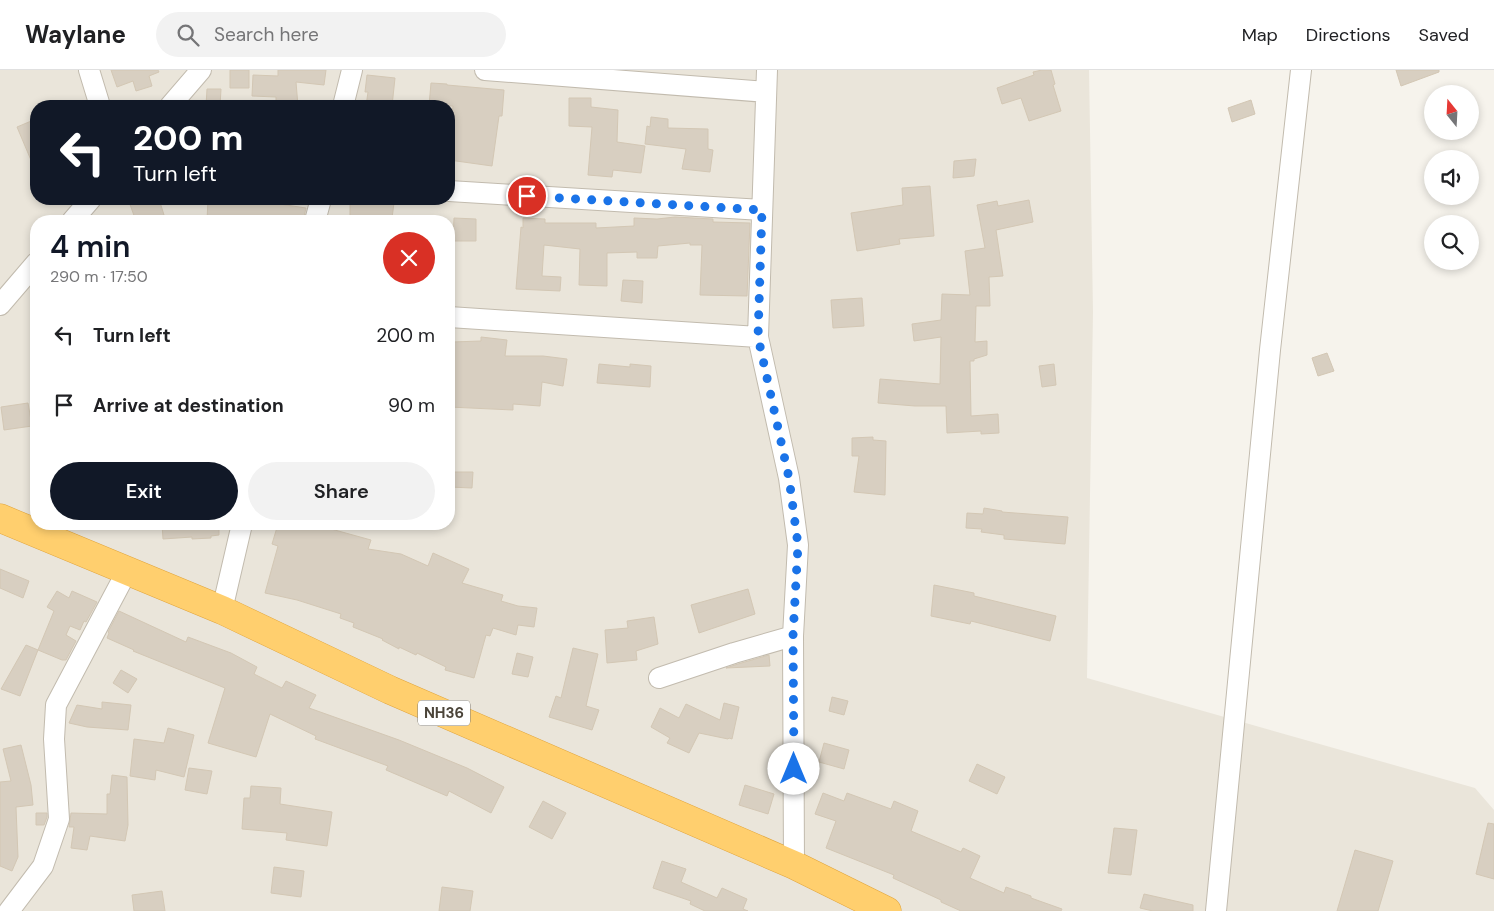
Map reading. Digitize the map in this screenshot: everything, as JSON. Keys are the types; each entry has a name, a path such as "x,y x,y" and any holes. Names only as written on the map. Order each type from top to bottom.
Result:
{"highway":[{"name":"NH36","path":"0,518 222,610 390,690 794,864 887,911"}],"street":[{"path":"89,70 98,100"},
{"path":"175,100 201,70"},
{"path":"344,100 352,70"},
{"path":"486,70 766,92"},
{"path":"766,70 758,337 789,478 798,545 793,636 794,864"},
{"path":"1216,911 1270,350 1301,70"},
{"path":"455,191 762,210"},
{"path":"77,215 86,205"},
{"path":"0,305 30,270"},
{"path":"455,316 758,337"},
{"path":"222,610 241,530"},
{"path":"9,911 44,866 59,819 54,739 56,705 127,571"},
{"path":"658,678 793,636"}],"shaded area":[{"path":"0,70 1089,70 1093,312 1087,678 1475,788 1494,810 1494,911 0,911"}],"building":[{"path":"111,70 158,70 159,72 149,76 152,86 136,91 133,81 117,87"},
{"path":"230,70 249,70 249,88 230,88"},
{"path":"278,70 326,70 324,85 296,82 298,100 276,100 276,97 252,96 253,75 278,76"},
{"path":"1051,70 1055,84 1053,85 1061,111 1029,121 1021,98 1002,104 997,88 1034,75 1033,72"},
{"path":"1396,70 1439,70 1439,72 1401,86"},
{"path":"367,75 395,78 393,100 367,100 368,92 365,92"},
{"path":"431,83 504,90 502,116 499,116 492,166 455,161 455,100 430,100"},
{"path":"207,89 221,89 220,100 206,100"},
{"path":"569,98 591,98 591,107 618,110 617,142 645,146 641,173 613,170 612,177 588,175 592,127 569,126"},
{"path":"1251,100 1255,114 1232,122 1228,108"},
{"path":"651,117 668,119 668,128 708,129 708,149 713,150 710,172 682,169 686,149 645,144 647,126 650,127"},
{"path":"30,122 30,158 17,127"},
{"path":"976,159 974,176 953,178 954,161"},
{"path":"930,186 934,236 899,239 900,244 857,251 851,213 903,205 902,188"},
{"path":"1029,200 1033,222 996,230 1003,276 989,277 990,306 976,306 975,342 987,341 987,355 970,361 971,416 998,414 999,433 981,434 981,431 947,433 946,406 878,403 880,379 940,384 941,337 914,341 912,324 941,320 942,294 970,295 965,251 985,248 977,205 997,201 998,206"},
{"path":"130,205 161,205 164,215 134,215"},
{"path":"208,205 286,205 306,208 304,215 207,215"},
{"path":"350,205 394,205 392,215 350,215"},
{"path":"675,217 713,219 713,222 750,223 747,296 700,295 702,245 690,245 690,243 658,246 657,258 637,258 637,252 607,253 607,286 579,285 580,249 544,245 542,276 561,277 560,291 516,289 523,218 545,219 545,223 596,223 596,228 634,226 634,218 657,219"},
{"path":"455,218 476,219 476,241 455,241"},
{"path":"623,280 643,281 642,303 621,301"},
{"path":"862,298 864,326 833,328 831,300"},
{"path":"481,337 507,340 505,356 543,356 567,359 563,386 542,382 540,406 513,404 513,410 455,407 455,342 481,341"},
{"path":"1327,353 1334,371 1318,376 1312,358"},
{"path":"599,364 630,367 630,364 651,366 650,387 597,383"},
{"path":"1054,364 1056,385 1042,387 1039,366"},
{"path":"28,403 30,426 4,430 1,407"},
{"path":"873,437 873,440 886,441 885,495 854,492 859,456 852,456 852,438"},
{"path":"455,472 473,472 472,488 455,487"},
{"path":"984,508 1002,512 1068,517 1065,544 1004,539 1004,535 981,532 982,529 966,528 967,513 983,514"},
{"path":"162,530 219,530 219,535 211,536 211,538 163,539"},
{"path":"276,530 335,530 371,540 368,549 401,554 428,566 433,553 469,569 462,583 503,595 501,601 518,606 537,608 534,627 518,625 516,635 493,628 490,636 486,635 474,678 445,670 446,667 417,653 416,655 399,647 399,649 383,639 353,627 354,623 340,618 341,614 297,600 265,593 278,546 272,544"},
{"path":"0,569 29,581 23,598 0,588"},
{"path":"934,585 974,593 974,596 1056,616 1050,641 971,621 970,624 931,616"},
{"path":"748,589 755,614 699,633 691,605"},
{"path":"57,591 69,598 72,591 97,602 80,630 70,626 66,635 76,641 66,660 38,650 54,611 47,607"},
{"path":"119,611 186,642 188,637 231,653 257,667 254,674 282,688 286,681 316,695 309,708 399,740 467,768 504,787 491,813 449,791 447,796 386,770 388,766 315,739 316,736 270,714 256,757 208,743 225,688 133,651 107,638 108,632"},
{"path":"654,617 658,644 636,651 637,660 607,663 605,630 628,628 627,621"},
{"path":"26,645 38,650 20,696 1,689"},
{"path":"573,648 598,654 586,706 599,710 592,730 549,717 556,696 561,698"},
{"path":"517,653 533,657 528,677 512,674"},
{"path":"769,655 770,666 726,668 738,664"},
{"path":"121,670 137,679 128,693 113,683"},
{"path":"832,697 848,701 844,715 829,711"},
{"path":"102,702 131,705 128,730 87,727 69,723 77,705 102,709"},
{"path":"724,703 739,707 732,739 699,733 689,753 667,743 670,738 651,727 660,708 679,718 686,704 720,720"},
{"path":"168,728 194,735 184,777 156,770 155,780 130,776 134,739 164,743"},
{"path":"824,743 849,750 844,769 819,762"},
{"path":"21,745 31,785 33,805 16,807 18,857 12,871 0,866 0,782 11,781 3,749"},
{"path":"977,764 1005,777 997,794 969,781"},
{"path":"189,768 212,771 207,794 185,790"},
{"path":"112,775 127,777 128,825 125,841 90,836 87,850 71,848 74,827 69,827 71,813 107,814 107,794 110,794"},
{"path":"745,785 774,794 768,814 739,805"},
{"path":"251,786 281,788 280,804 332,812 327,846 286,840 287,833 242,829 244,798 250,798"},
{"path":"823,793 844,801 847,793 891,809 894,801 918,811 911,831 961,852 963,848 980,856 970,878 1004,893 1006,887 1062,909 1061,911 961,911 893,878 894,875 826,848 836,821 815,814"},
{"path":"543,801 566,813 552,839 529,827"},
{"path":"36,813 47,813 44,825 36,825"},
{"path":"1488,823 1494,824 1494,879 1476,874"},
{"path":"1114,828 1137,830 1131,875 1108,873"},
{"path":"1355,850 1393,861 1378,911 1337,911"},
{"path":"662,861 686,869 681,882 717,898 722,888 747,899 743,909 748,911 705,911 690,904 691,901 653,888"},
{"path":"274,867 304,871 301,897 271,893"},
{"path":"442,887 473,891 470,911 439,911"},
{"path":"162,891 165,911 134,911 132,895"},
{"path":"1144,894 1193,905 1193,911 1153,911 1140,908"}],"route":[{"path":"527,196 762,210 758,337 789,478 798,545 793,636 794,769"}]}
